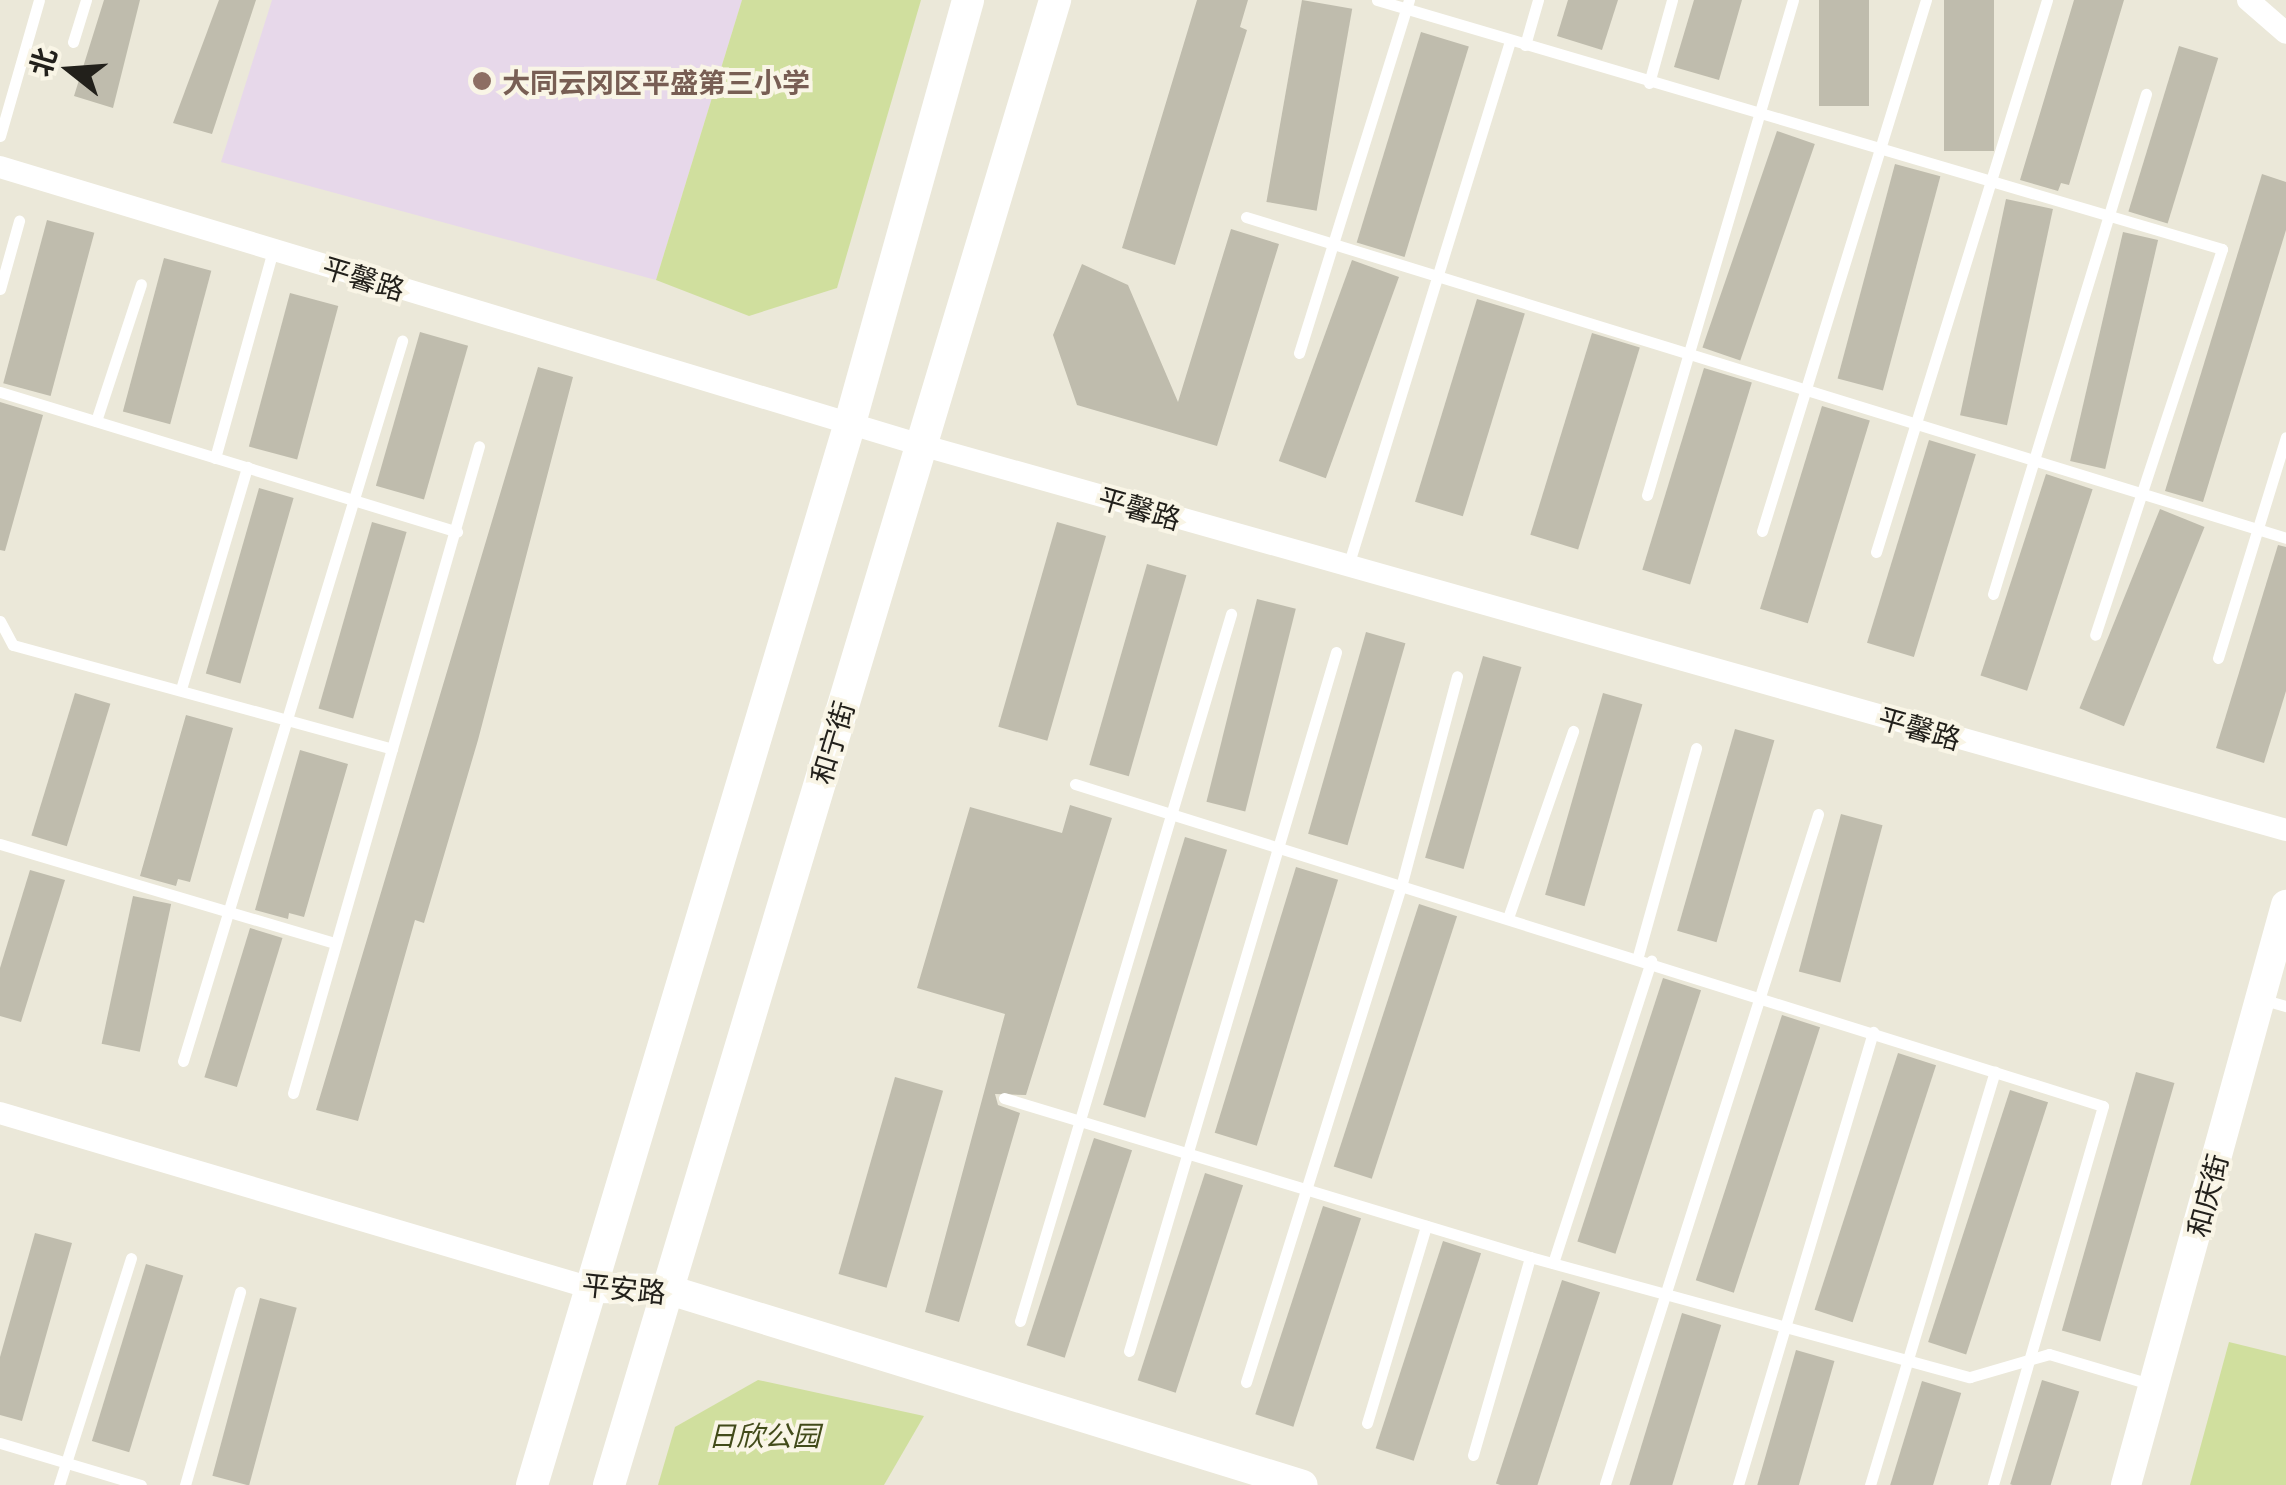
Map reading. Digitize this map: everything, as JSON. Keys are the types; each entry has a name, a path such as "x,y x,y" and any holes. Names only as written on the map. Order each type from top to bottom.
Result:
{"main road":[{"path":"532,1485 850,424 968,0"},
{"name":"和宁街","path":"610,1485 1055,0"}],"street":[{"path":"2248,0 2286,33"},
{"name":"平馨路","path":"0,166 920,445 2286,830"},
{"name":"和庆街","path":"2126,1485 2153,1385 2273,1002 2286,905"},
{"name":"平安路","path":"0,1113 590,1288 666,1289 1303,1485"}],"lane":[{"path":"0,136 39,0"},
{"path":"74,42 86,0"},
{"path":"1377,0 1408,5 1510,41 1759,116 1996,178 2222,249 2095,635"},
{"path":"1525,45 1538,0"},
{"path":"1648,83 1672,0"},
{"path":"1647,495 1793,0"},
{"path":"1762,532 1926,0"},
{"path":"1876,552 1996,178 2047,0"},
{"path":"1299,354 1408,5"},
{"path":"1348,566 1510,41"},
{"path":"1992,594 2146,94"},
{"path":"1246,217 1690,353 2034,464 2286,538"},
{"path":"0,290 19,221"},
{"path":"215,458 273,249"},
{"path":"96,421 142,284"},
{"path":"183,1060 283,715 355,500 402,341"},
{"path":"0,392 457,532"},
{"path":"2218,658 2286,438"},
{"path":"292,1092 479,446"},
{"path":"180,688 247,467"},
{"path":"1020,1321 1176,814 1230,614"},
{"path":"0,621 13,645 283,715 392,749"},
{"path":"1129,1351 1282,846 1336,652"},
{"path":"1246,1382 1402,883 1458,676"},
{"path":"1509,915 1573,731"},
{"path":"1553,1263 1645,959 1696,748"},
{"path":"1075,784 1509,915 2104,1106 1994,1485"},
{"path":"1605,1484 1764,997 1818,814"},
{"path":"1,847 334,943"},
{"path":"1738,1485 1873,1032"},
{"path":"1870,1485 1904,1358 1995,1071"},
{"path":"1004,1098 1082,1118 1530,1257 1970,1376 2049,1354 2153,1385"},
{"path":"1367,1424 1426,1226"},
{"path":"1473,1455 1530,1257"},
{"path":"59,1485 131,1258"},
{"path":"185,1485 240,1292"},
{"path":"0,1443 140,1485"}],"shaded area":[{"name":"大同云冈区平盛第三小学","path":"272,0 742,0 656,280 221,162"}],"green space":[{"path":"742,0 921,0 837,288 749,316 656,280"},
{"path":"2229,1342 2286,1356 2286,1485 2190,1485"},
{"name":"日欣公园","path":"758,1380 924,1416 884,1485 658,1485 675,1427"}],"building":[{"path":"104,0 140,0 113,108 74,96"},
{"path":"219,0 256,0 212,134 173,123"},
{"path":"1197,0 1248,0 1240,27 1247,30 1175,265 1122,248"},
{"path":"1302,0 1352,9 1317,211 1266,202"},
{"path":"1568,0 1618,0 1602,50 1557,36"},
{"path":"1694,0 1742,0 1719,80 1674,67"},
{"path":"1819,0 1869,0 1869,106 1819,106"},
{"path":"1944,0 1994,0 1994,151 1944,151"},
{"path":"2074,0 2124,0 2069,185 2061,183 2058,191 2020,180"},
{"path":"1421,32 1469,47 1404,257 1357,242"},
{"path":"2179,46 2218,58 2168,223 2128,211"},
{"path":"1777,131 1815,144 1740,361 1702,348"},
{"path":"1895,164 1940,176 1883,391 1838,378"},
{"path":"2262,174 2286,182 2286,230 2203,502 2165,491"},
{"path":"2006,199 2053,209 2007,425 1960,415"},
{"path":"47,220 94,233 51,396 3,383"},
{"path":"1231,229 1279,244 1217,446 1077,405 1053,335 1082,264 1128,285 1178,402"},
{"path":"2123,232 2158,240 2105,469 2070,461"},
{"path":"164,258 211,271 170,424 123,412"},
{"path":"1352,260 1399,277 1326,478 1279,461"},
{"path":"290,293 338,306 297,460 249,447"},
{"path":"1477,299 1525,314 1463,516 1415,502"},
{"path":"420,332 468,346 424,500 376,486"},
{"path":"1592,333 1640,348 1578,549 1530,535"},
{"path":"538,367 573,377 478,740 424,923 415,920 358,1121 316,1110"},
{"path":"1704,368 1752,383 1690,584 1642,570"},
{"path":"0,402 43,415 5,551 0,550"},
{"path":"1822,406 1870,421 1808,623 1760,609"},
{"path":"1929,440 1976,454 1914,657 1867,643"},
{"path":"2046,474 2093,489 2027,691 1980,676"},
{"path":"259,488 294,498 240,683 206,674"},
{"path":"2160,509 2205,527 2124,726 2079,708"},
{"path":"372,522 407,532 353,718 319,708"},
{"path":"1057,522 1106,536 1047,741 998,727"},
{"path":"2278,545 2286,547 2286,691 2264,763 2216,748"},
{"path":"1147,564 1186,575 1129,776 1089,765"},
{"path":"1257,599 1296,609 1245,811 1206,802"},
{"path":"1366,632 1405,643 1348,845 1308,834"},
{"path":"1483,656 1521,667 1464,869 1425,858"},
{"path":"75,693 110,704 67,846 31,835"},
{"path":"1603,693 1642,704 1585,906 1545,895"},
{"path":"186,715 233,728 190,882 178,879 176,886 140,876"},
{"path":"1735,729 1774,740 1717,942 1677,931"},
{"path":"300,750 348,764 304,917 289,913 288,919 255,910"},
{"path":"1070,805 1112,818 1026,1095 995,1094 998,1105 1020,1113 959,1322 925,1312 1005,1014 917,988 970,807 1062,833"},
{"path":"1841,814 1883,825 1840,983 1799,971"},
{"path":"1185,837 1227,850 1145,1118 1103,1105"},
{"path":"1296,867 1338,880 1257,1146 1215,1133"},
{"path":"30,870 65,880 21,1022 0,1016 0,968"},
{"path":"133,896 171,904 140,1052 102,1044"},
{"path":"1419,904 1457,916 1372,1179 1334,1166"},
{"path":"250,928 283,938 237,1087 204,1077"},
{"path":"1663,978 1701,990 1615,1254 1577,1241"},
{"path":"1782,1015 1820,1027 1734,1293 1696,1280"},
{"path":"1898,1053 1936,1065 1853,1322 1815,1310"},
{"path":"2136,1072 2174,1083 2100,1342 2062,1331"},
{"path":"895,1077 943,1091 887,1288 838,1274"},
{"path":"2010,1090 2048,1102 1966,1354 1928,1342"},
{"path":"1094,1138 1132,1150 1065,1358 1027,1345"},
{"path":"1205,1173 1243,1185 1176,1393 1138,1380"},
{"path":"1323,1206 1361,1218 1293,1427 1255,1414"},
{"path":"35,1233 72,1243 22,1421 0,1415 0,1357"},
{"path":"1443,1241 1481,1253 1414,1461 1376,1448"},
{"path":"146,1264 183,1275 129,1452 92,1441"},
{"path":"1562,1280 1600,1292 1537,1485 1496,1484"},
{"path":"260,1298 297,1308 249,1485 212,1476"},
{"path":"1682,1313 1721,1325 1672,1485 1629,1485"},
{"path":"1796,1350 1834,1361 1799,1485 1757,1485"},
{"path":"2042,1380 2079,1391 2051,1485 2010,1484"},
{"path":"1922,1381 1961,1393 1933,1485 1890,1485"}],"place":[{"name":"大同云冈区平盛第三小学","path":"482,81"}]}
